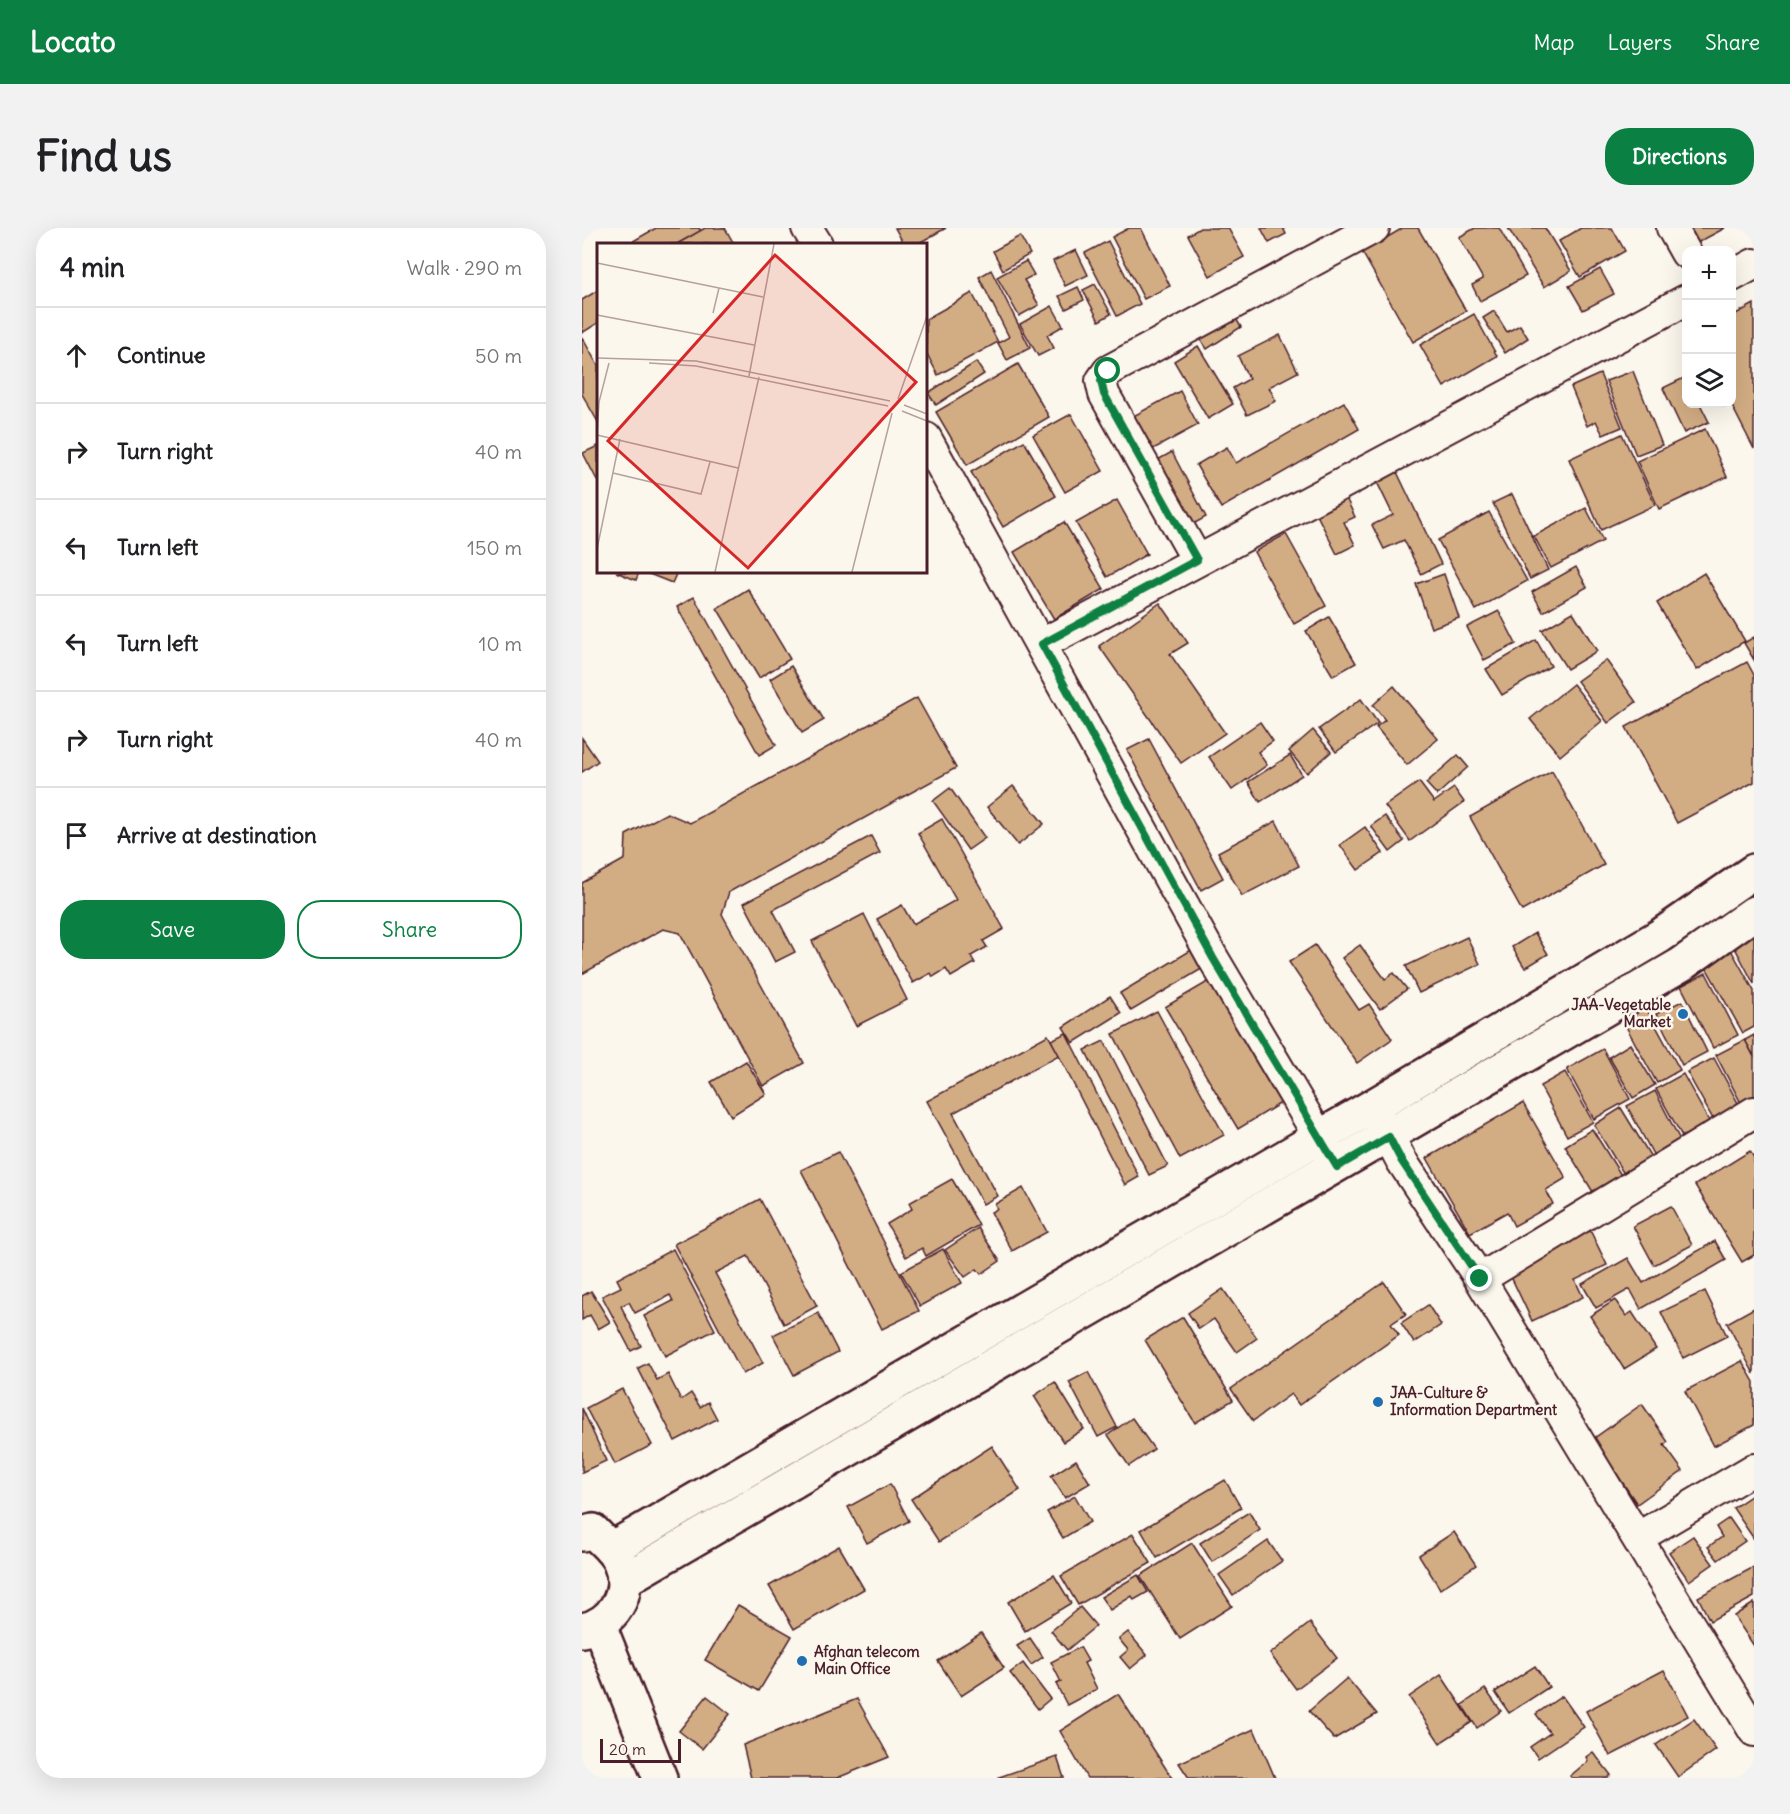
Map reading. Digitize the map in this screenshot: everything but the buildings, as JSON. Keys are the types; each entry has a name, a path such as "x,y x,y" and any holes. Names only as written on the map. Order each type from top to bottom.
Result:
{"main road":[{"path":"611,1549 1320,1137 1660,936 1754,871"},
{"path":"624,1580 1389,1137 1682,964 1754,913"},
{"path":"582,1534 592,1531 611,1549 620,1563 624,1580 621,1599 612,1614 590,1628 660,1778"}],"street":[{"path":"807,228 816,243"},
{"path":"1197,560 1104,394 1101,381 1108,371 1374,228"},
{"path":"1672,228 1682,246"},
{"path":"1736,273 1754,264"},
{"path":"1042,644 1682,302"},
{"path":"927,440 1042,644 1213,958 1337,1167"},
{"path":"1373,1106 1401,1160 1480,1279 1639,1537 1754,1731"},
{"path":"1480,1279 1754,1112"},
{"path":"1639,1537 1754,1469"}],"place":[{"name":"JAA-Vegetable Market","path":"1683,1014"},
{"name":"JAA-Culture & Information Department","path":"1378,1402"},
{"name":"Afghan telecom Main Office","path":"802,1661"}],"route":[{"path":"1108,371 1101,381 1104,394 1197,560 1042,644 1213,958 1337,1167 1389,1137 1401,1160 1480,1279"}]}
